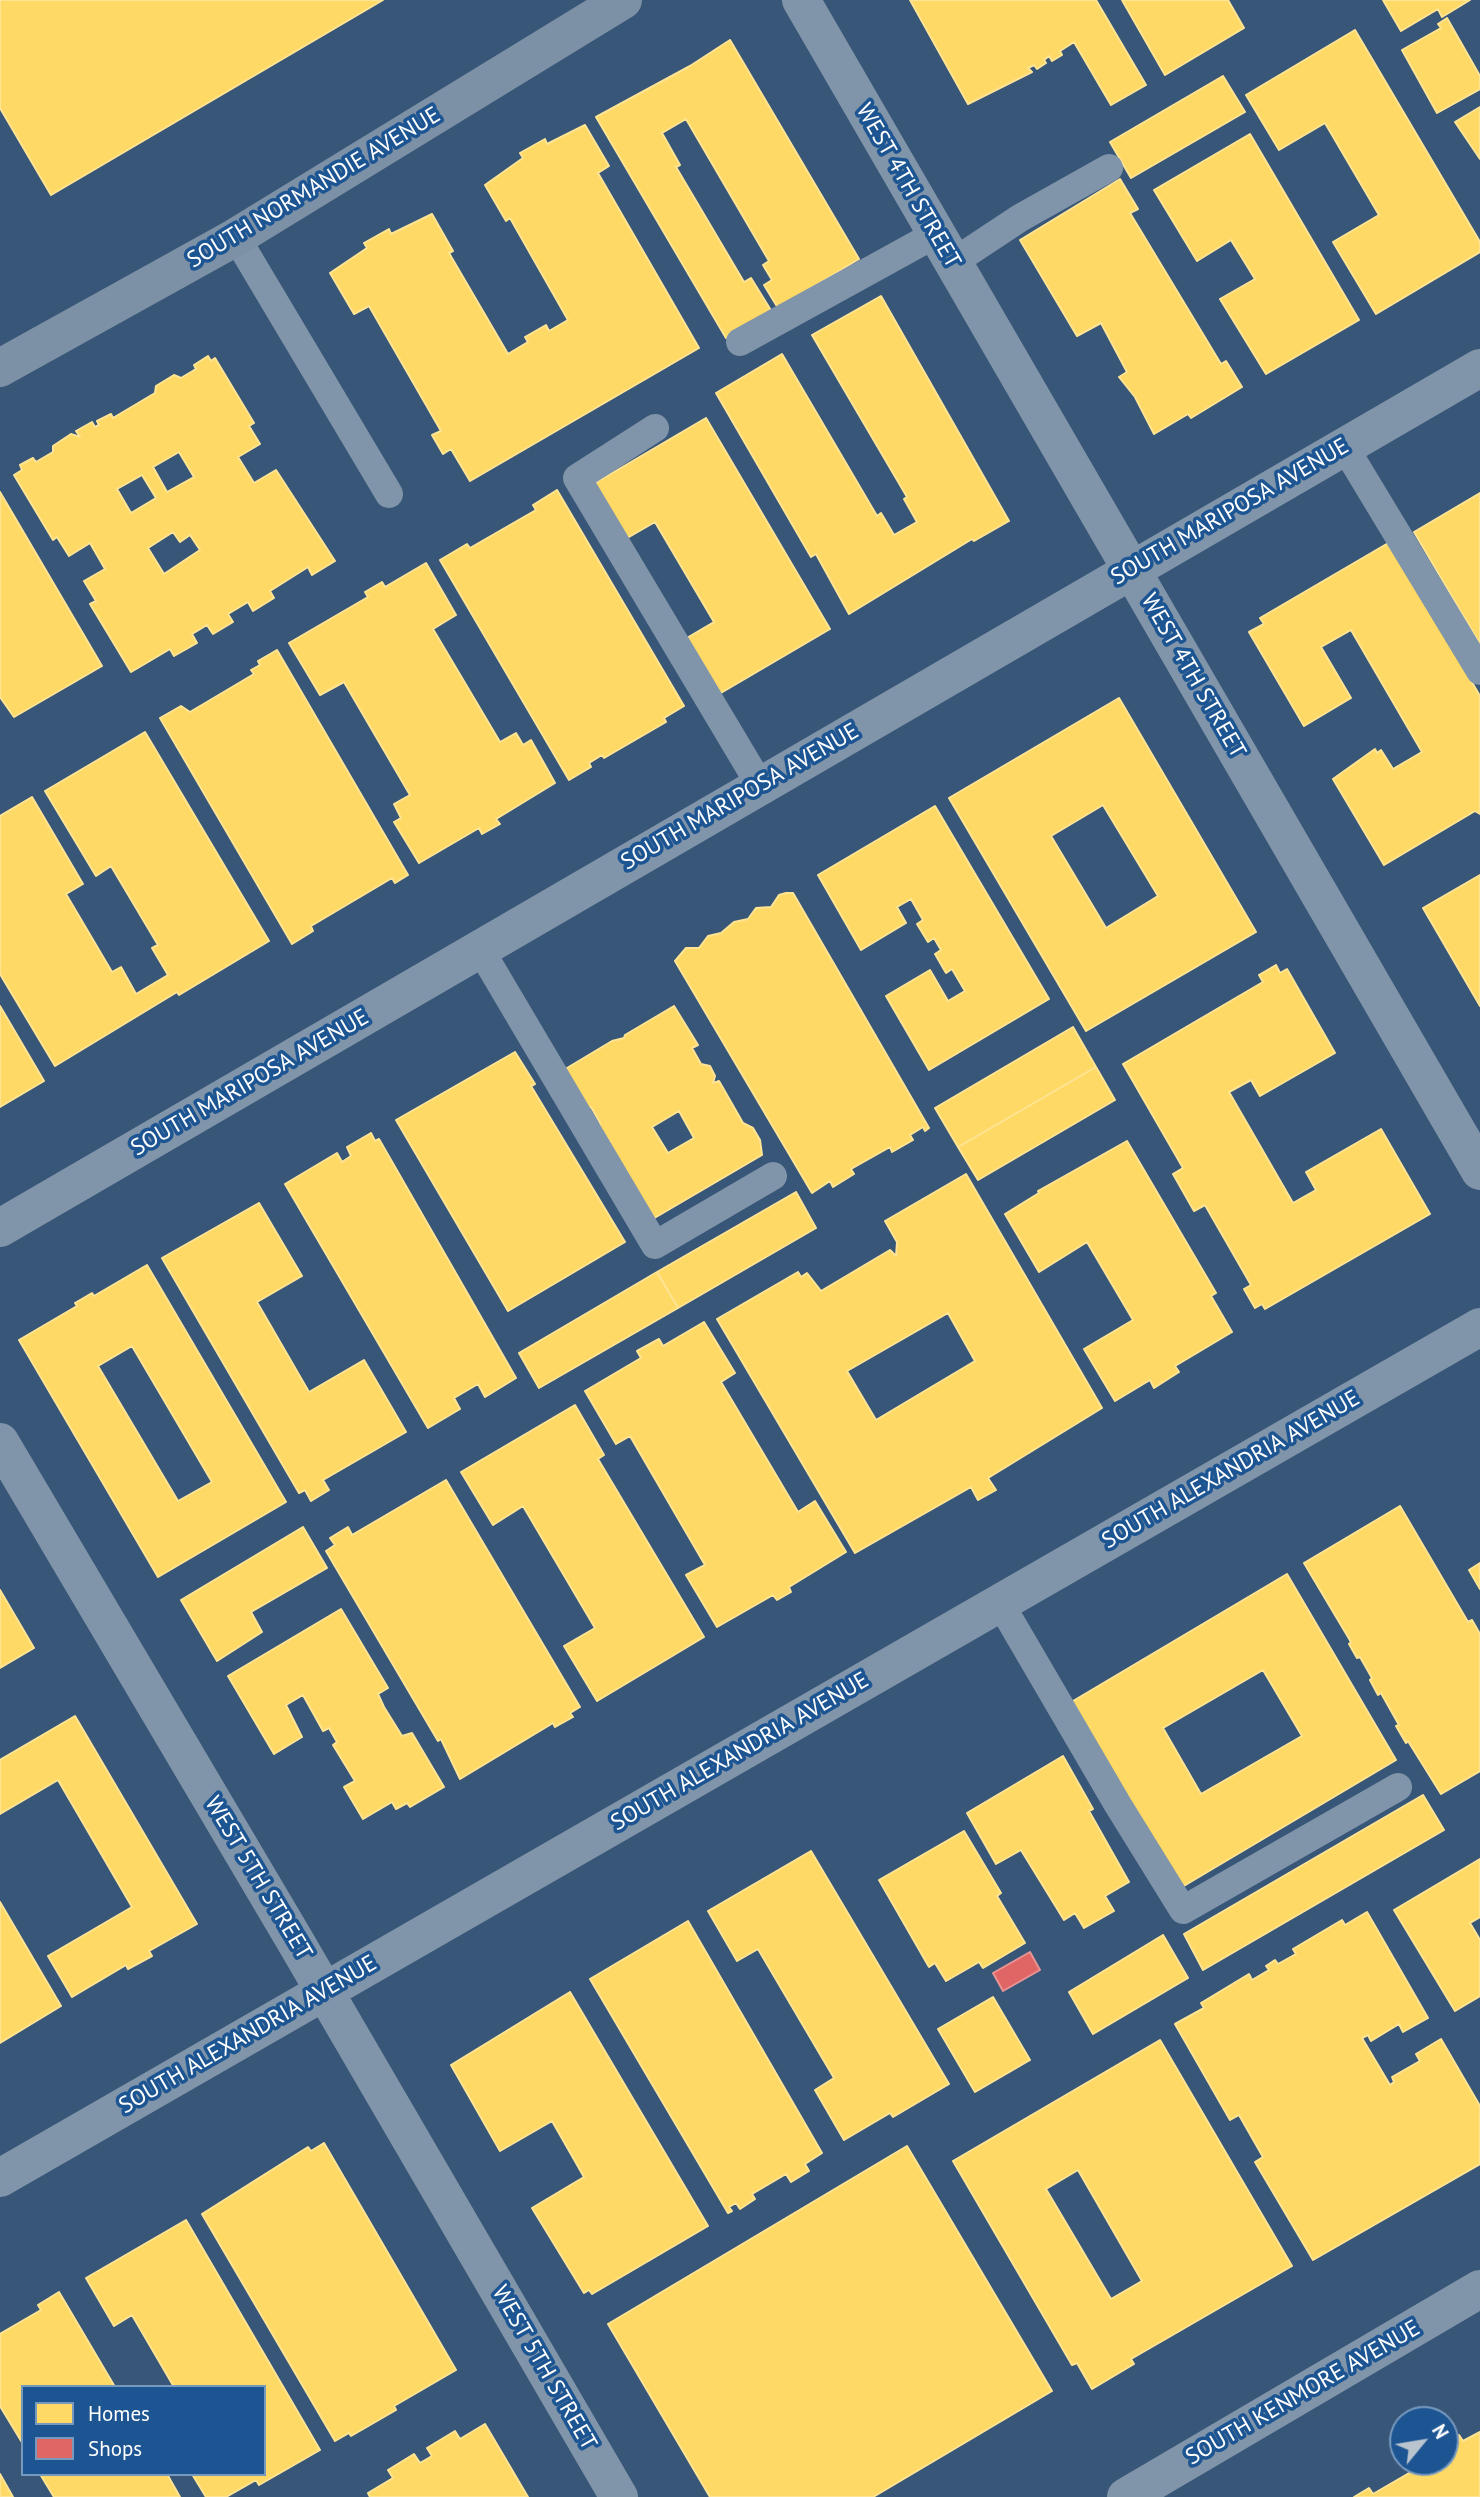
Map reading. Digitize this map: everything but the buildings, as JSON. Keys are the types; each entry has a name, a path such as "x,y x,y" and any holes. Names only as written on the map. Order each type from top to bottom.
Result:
{"main road":[{"name":"SOUTH NORMANDIE AVENUE","path":"0,368 236,237 623,0"}],"street":[{"name":"WEST 4TH STREET","path":"801,0 1480,1171"},
{"name":"SOUTH MARIPOSA AVENUE","path":"0,1228 1480,368"},
{"name":"SOUTH ALEXANDRIA AVENUE","path":"0,2178 1480,1327"},
{"name":"WEST 5TH STREET","path":"0,1442 619,2497"},
{"name":"SOUTH KENMORE AVENUE","path":"1126,2497 1480,2289"}],"lane":[{"path":"740,342 944,248 1020,218 1109,168"},
{"path":"236,237 389,495"},
{"path":"655,428 577,478 760,785"},
{"path":"1344,446 1480,671"},
{"path":"480,949 655,1245 773,1176"},
{"path":"1000,1603 1183,1910 1398,1787"}]}
